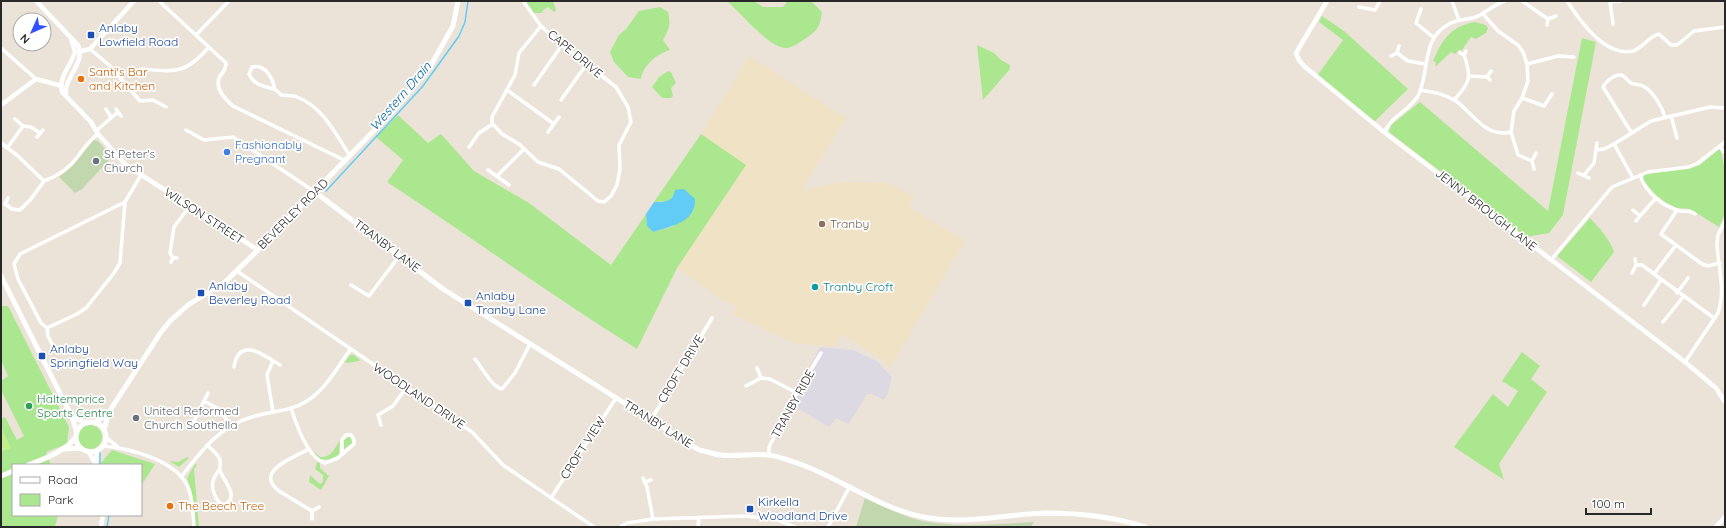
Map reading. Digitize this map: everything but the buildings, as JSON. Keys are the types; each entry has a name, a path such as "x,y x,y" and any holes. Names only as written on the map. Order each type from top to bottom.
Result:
{"main road":[{"name":"BEVERLEY ROAD","path":"104,430 109,412 161,332 188,305 225,282 237,271 346,161 393,111 430,67 453,26 458,1"},
{"name":"TRANBY LANE","path":"315,192 443,289 699,450 720,455 769,455 802,465 850,486 890,506 928,518 990,520 1045,514 1073,514 1113,519 1146,527"},
{"path":"1,276 72,417 81,448"},
{"name":"BEVERLEY ROAD","path":"95,423 109,412"},
{"path":"62,450 81,448 88,451 97,450 102,446 105,437 104,430 95,423 87,423 72,417"},
{"path":"30,464 62,450 72,443 79,428 87,423"},
{"path":"1,476 12,471"}],"street":[{"path":"36,1 78,45 81,52 79,61 66,86 67,98"},
{"path":"75,52 90,49 134,1"},
{"path":"160,1 226,63 225,70 219,78 219,89 224,98 233,106 346,161"},
{"path":"196,35 229,1"},
{"name":"CAPE DRIVE","path":"523,1 541,26 586,65 616,87 628,107 630,124 620,142 618,182 609,198 604,202 598,200 559,169 540,164 524,149"},
{"name":"JENNY BROUGH LANE","path":"1327,1 1296,53 1298,60 1384,132 1685,362 1716,388 1725,402"},
{"path":"1358,8 1375,10 1380,1"},
{"path":"1452,1 1459,20"},
{"path":"1384,132 1392,120 1414,102 1420,90 1425,72 1425,64 1433,37 1449,24 1483,14 1494,3 1505,1"},
{"path":"1522,1 1548,19"},
{"path":"1567,1 1582,23 1606,45 1616,49 1632,51 1659,34 1671,45 1677,45 1694,31 1725,27"},
{"path":"1613,24 1610,2 1621,1"},
{"path":"1421,9 1415,23 1433,37"},
{"path":"1370,10 1371,16"},
{"path":"1483,14 1498,31 1518,45 1523,52 1527,64 1528,81 1522,98 1514,111 1511,132 1518,156 1532,162"},
{"path":"1548,19 1556,16"},
{"path":"1547,25 1548,19"},
{"path":"497,176 524,149 502,134 493,124 492,117 516,70 519,53 541,26"},
{"path":"60,86 75,52 71,38"},
{"path":"534,85 562,45"},
{"path":"1391,56 1397,53 1399,46"},
{"path":"142,69 183,69 196,61 209,47"},
{"path":"1,48 36,79 60,86 66,86"},
{"path":"90,49 109,65 122,83 140,101 153,100 166,107"},
{"path":"1454,100 1466,86 1469,76 1462,54 1466,51"},
{"path":"1397,53 1408,61 1425,64"},
{"path":"1527,64 1558,56 1563,58 1574,57"},
{"path":"1563,58 1563,63"},
{"path":"560,100 586,65"},
{"path":"275,90 272,81 265,70 261,67 252,67 249,73 251,78 261,86 275,90 281,95 295,96 316,107 324,115 350,156"},
{"path":"1487,76 1491,71"},
{"path":"1469,76 1487,76"},
{"path":"1487,76 1490,80"},
{"path":"1631,132 1603,87 1605,83 1617,76 1623,76 1630,82 1647,89 1663,109 1666,117"},
{"path":"1,105 36,79"},
{"name":"WILSON STREET","path":"60,86 62,92 67,98 91,122 97,133 126,165 258,250"},
{"path":"507,90 554,124"},
{"path":"1420,90 1443,95 1454,100 1484,127 1494,132 1511,132"},
{"path":"1522,98 1544,108 1552,94"},
{"path":"1596,150 1604,149 1614,144 1631,132 1651,121 1710,107 1725,108"},
{"path":"106,109 111,117"},
{"path":"8,198 5,204 12,209 20,210 31,199 44,181 62,173 92,138 109,122 117,110 122,116"},
{"path":"1671,116 1677,138"},
{"path":"548,132 559,117"},
{"path":"15,120 23,126 30,127 40,133"},
{"path":"469,147 479,133 493,124"},
{"path":"8,147 23,126"},
{"path":"186,129 204,140 233,137 315,192"},
{"path":"37,137 43,130"},
{"path":"1551,260 1612,187 1648,172 1689,167 1698,163 1725,142"},
{"path":"1,143 8,147 44,181"},
{"path":"1584,175 1594,163 1597,143"},
{"path":"1614,144 1633,178"},
{"path":"1720,147 1725,153"},
{"path":"1534,169 1532,162 1536,153"},
{"path":"488,170 508,185"},
{"path":"1578,173 1589,178"},
{"path":"47,328 77,314 86,308 114,273 120,263 125,202 141,175"},
{"path":"1640,175 1643,183 1656,198 1677,210 1690,211 1695,214"},
{"path":"1636,221 1656,198"},
{"path":"54,348 48,336 47,328 41,324 18,279 14,264 20,254 125,202"},
{"path":"174,259 170,253 174,227 190,206"},
{"path":"1633,210 1640,216"},
{"path":"1677,210 1660,234 1702,264 1708,266 1720,263"},
{"path":"1685,362 1718,313 1723,295 1717,244 1718,235 1725,221"},
{"path":"1654,274 1676,246"},
{"path":"351,285 369,296 400,255"},
{"path":"1632,273 1636,265 1635,259"},
{"path":"1636,265 1642,265 1677,293 1714,318"},
{"name":"WOODLAND DRIVE","path":"237,271 350,350 472,432 503,465 594,527"},
{"path":"1677,293 1688,278"},
{"path":"1644,305 1661,280"},
{"path":"1663,322 1683,297"},
{"name":"CROFT DRIVE","path":"651,420 712,318"},
{"path":"475,359 486,372 490,381 496,387 502,389 515,373 530,344"},
{"path":"234,367 232,362 246,350 264,354 280,365"},
{"path":"181,477 214,437 232,426 251,417 291,408 307,401 323,388 350,350"},
{"name":"TRANBY RIDE","path":"769,455 770,447 798,393 821,354"},
{"path":"273,361 267,375 273,412"},
{"path":"757,368 761,378"},
{"path":"746,386 761,378 770,379 798,393"},
{"path":"381,425 378,415 393,406 406,388"},
{"path":"193,423 208,393"},
{"name":"CROFT VIEW","path":"551,498 616,398"},
{"path":"204,400 216,408 232,426"},
{"path":"291,408 297,425 309,449 317,460 325,463 334,460 342,454 354,444 354,440 351,436 346,435 342,440 342,454"},
{"path":"105,437 118,447"},
{"path":"207,445 218,456 220,461 219,470 212,483 216,500 220,504 224,505 230,500 232,495 219,470"},
{"path":"102,446 118,447 149,456 173,470 181,477 190,492 194,527"},
{"path":"309,449 278,465 274,470 271,479 275,488 279,492 312,511"},
{"path":"96,464 97,450"},
{"path":"88,451 96,464"},
{"path":"652,480 644,480 653,519"},
{"path":"828,527 850,486"},
{"path":"312,511 319,507"},
{"path":"312,511 312,519"},
{"path":"100,527 103,516"},
{"path":"698,527 699,517"},
{"path":"620,527 627,523 653,519 678,520 699,517 759,517 775,519 795,527"},
{"path":"1716,527 1725,517"}],"shaded area":[{"name":"Tranby","path":"749,56 846,118 801,191 840,182 886,183 909,193 914,198 909,207 965,241 890,368 881,359 841,334 835,347 793,343 732,314 736,306 722,300 677,268 746,166 701,134"},
{"path":"820,347 853,350 877,361 892,377 888,393 884,400 872,394 867,394 849,424 836,418 829,427 791,404"}],"green space":[{"path":"528,1 553,1 556,10 554,12 548,7 543,10 542,13 534,13 527,3"},
{"path":"727,1 754,1 763,7 783,7 788,1 811,1 822,12 819,25 816,30 798,43 786,48 771,42 763,36"},
{"path":"660,7 668,12 669,26 663,40 670,50 656,57 647,65 641,79 628,77 614,62 610,52 619,35 626,29 639,11"},
{"path":"1322,16 1344,31 1408,89 1374,122 1317,76 1343,40 1319,22"},
{"path":"1475,22 1486,25 1488,28 1486,33 1476,39 1471,37 1462,50 1458,50 1456,54 1451,52 1435,67 1436,62 1433,61 1448,35 1460,27"},
{"path":"1582,38 1596,42 1563,215 1549,233 1526,237 1389,132 1391,125 1420,102 1548,211"},
{"path":"977,45 994,53 1001,60 1010,65 1010,69 983,100"},
{"path":"668,71 671,72 676,83 671,88 673,96 671,98 662,98 652,87 659,77"},
{"path":"398,115 428,143 441,134 474,171 529,203 611,265 646,214 647,226 653,232 674,226 674,198 669,201 654,202 701,134 746,165 677,268 637,349 387,182 403,160 376,137"},
{"path":"94,140 98,141 112,157 82,189 75,193 59,177 70,168"},
{"path":"1719,149 1723,160 1725,179 1725,212 1719,227 1690,209 1677,208 1665,202 1655,194 1643,180 1644,174 1691,168 1700,165"},
{"path":"1590,218 1600,229 1614,252 1591,282 1557,256"},
{"path":"1,306 8,306 69,427 67,444 46,452 51,464 12,464 12,516 58,516 55,527 1,527 1,419 5,417 17,440 24,436 1,390 1,381 8,376 1,360"},
{"path":"1522,352 1540,366 1531,379 1547,392 1499,464 1504,480 1454,447 1493,394 1508,407 1518,391 1502,381"},
{"path":"350,355 354,355 360,360 347,363 345,362"},
{"path":"90,425 98,429 102,437 98,445 90,449 82,445 78,437 82,429"},
{"path":"1,427 11,448 1,452"},
{"path":"348,437 351,437 352,443 344,449 343,441"},
{"path":"340,440 339,454 331,460 320,459 314,453 315,452 320,457 327,456 332,452"},
{"path":"112,450 155,464 142,484 142,464 100,464"},
{"path":"187,457 189,458 179,467 169,461 178,462"},
{"path":"317,462 320,463 320,468 329,476 321,490 309,482 310,475 320,484 323,482 323,475 315,469"},
{"path":"195,464 197,465 194,469 199,527 195,527 190,488 187,478"},
{"path":"865,498 907,517 936,523 978,525 1034,522 1031,527 856,527"}],"water":[{"path":"684,189 695,199 692,213 682,222 653,232 647,226 646,214 654,202 662,202 671,199 675,190"}],"waterway":[{"name":"Western Drain","path":"326,191 423,86 459,36 465,22 468,1"},
{"path":"100,453 100,464"},
{"path":"107,527 109,516"}],"place":[{"name":"Anlaby Lowfield Road","path":"91,35"},
{"name":"Santi's Bar and Kitchen","path":"81,79"},
{"name":"Fashionably Pregnant","path":"227,152"},
{"name":"St Peter's Church","path":"96,161"},
{"name":"Tranby","path":"822,224"},
{"name":"Tranby Croft","path":"815,287"},
{"name":"Anlaby Beverley Road","path":"201,293"},
{"name":"Anlaby Tranby Lane","path":"468,303"},
{"name":"Anlaby Springfield Way","path":"42,356"},
{"name":"Haltemprice Sports Centre","path":"29,406"},
{"name":"United Reformed Church Southella","path":"136,418"},
{"name":"The Beech Tree","path":"170,506"},
{"name":"Kirkella Woodland Drive","path":"750,509"}]}
